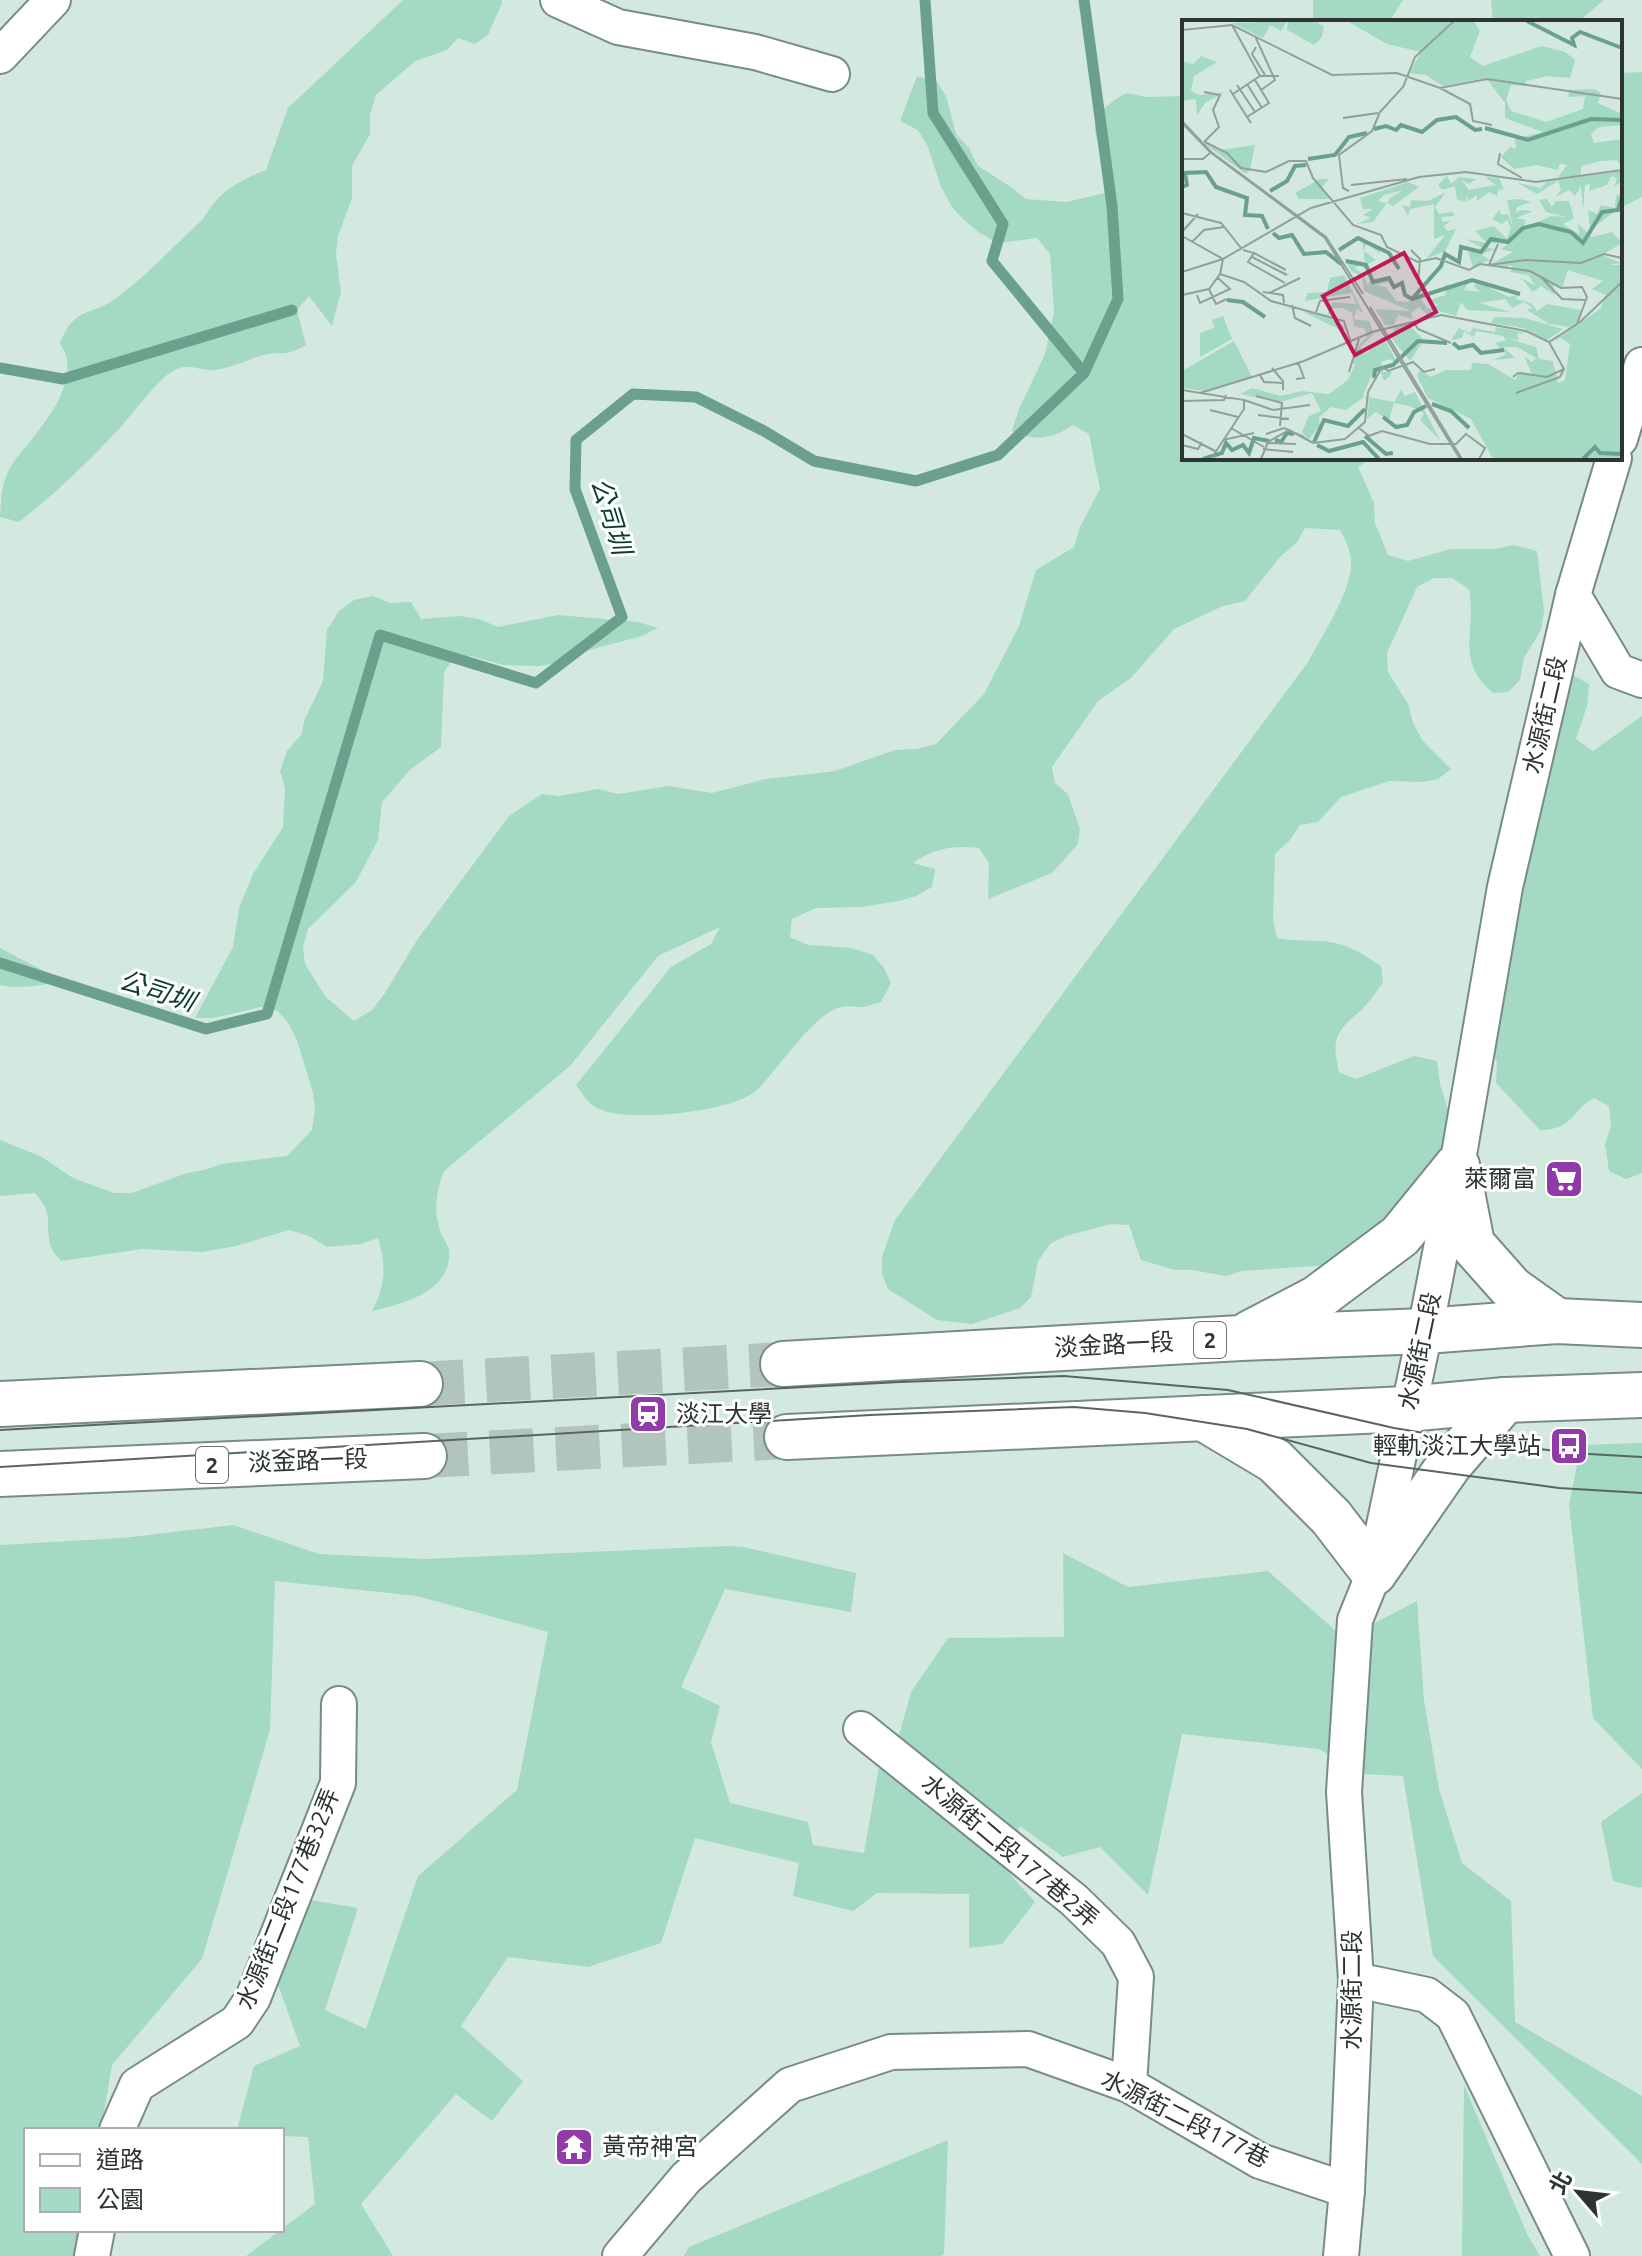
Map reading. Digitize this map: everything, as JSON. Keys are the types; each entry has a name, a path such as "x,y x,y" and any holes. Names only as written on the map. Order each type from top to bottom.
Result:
{"main road":[{"path":"1457,1166 1472,1244 1512,1289 1557,1321"},
{"path":"1241,1338 1317,1298 1400,1236 1457,1166"},
{"name":"淡金路一段","path":"783,1364 1241,1338 1425,1331 1557,1321 1640,1325"},
{"path":"0,1404 420,1384"},
{"path":"787,1437 1407,1409 1505,1400 1639,1395"},
{"path":"1203,1418 1275,1461 1331,1517 1374,1573 1449,1465 1505,1400"},
{"name":"淡金路一段","path":"0,1474 424,1456"}],"street":[{"path":"0,56 53,0"},
{"path":"558,0 618,27 755,52 832,74"},
{"path":"1622,432 1642,365"},
{"name":"水源街二段","path":"1341,2256 1347,2190 1356,1980 1344,1792 1355,1620 1374,1573 1425,1331 1505,887 1573,595 1613,460"},
{"path":"1573,595 1618,671 1642,680"},
{"name":"水源街二段177巷32弄","path":"118,2128 137,2085 237,2022 253,1998 338,1783 339,1704"},
{"name":"水源街二段177巷2弄","path":"861,1729 1074,1900 1118,1943 1136,1977 1129,2085"},
{"path":"1356,1980 1427,1995 1453,2015 1572,2256"},
{"name":"水源街二段177巷","path":"620,2256 686,2178 790,2085 891,2052 1028,2049 1129,2085 1260,2161 1347,2190"},
{"path":"92,2256 97,2232"}],"green space":[{"path":"403,0 501,0 502,3 488,35 475,44 458,38 447,50 415,61 376,95 370,115 370,134 352,166 352,198 338,236 336,254 341,292 332,326 309,296 297,310 306,345 299,349 260,356 219,369 186,367 170,373 95,454 45,500 19,522 0,517 2,491 9,469 45,422 62,392 67,361 60,343 72,322 119,296 200,222 226,191 266,170 288,108"},
{"path":"1313,0 1403,0 1390,20 1313,20"},
{"path":"1491,0 1604,0 1580,20 1493,20"},
{"path":"1642,72 1642,197 1624,206 1622,204 1622,73"},
{"path":"917,76 937,82 946,96 956,134 969,148 978,166 1026,199 1066,202 1106,193 1111,174 1095,129 1101,112 1126,93 1147,97 1182,96 1182,460 1369,460 1358,467 1374,503 1375,523 1388,555 1408,561 1451,549 1494,549 1514,545 1537,551 1544,611 1541,630 1524,658 1520,680 1508,692 1493,693 1474,669 1469,645 1469,589 1452,578 1434,578 1417,587 1387,653 1388,672 1408,704 1422,740 1451,769 1438,779 1389,781 1341,797 1318,822 1300,825 1275,854 1273,920 1277,938 1341,944 1381,966 1383,983 1339,1033 1336,1053 1339,1072 1356,1079 1414,1056 1437,1061 1440,1084 1455,1133 1425,1181 1344,1264 1242,1271 1226,1276 1175,1270 1141,1260 1129,1225 1111,1224 1066,1236 1050,1244 1038,1261 1031,1297 1020,1308 972,1324 937,1320 888,1289 882,1274 882,1257 895,1220 1308,662 1346,589 1351,561 1340,530 1305,528 1297,542 1280,557 1245,601 1223,606 1174,629 1131,678 1098,701 1052,767 1055,783 1068,794 1080,829 1078,844 1052,873 988,899 989,863 979,848 944,849 913,863 935,869 932,887 916,896 861,907 816,908 792,919 790,937 808,945 851,948 873,955 891,983 881,1002 863,1007 841,1007 823,1016 757,1090 745,1098 682,1113 635,1115 593,1106 576,1085 671,967 711,944 720,927 658,956 570,1066 444,1171 436,1210 449,1250 448,1264 443,1276 424,1293 372,1311 383,1276 383,1257 378,1238 361,1244 327,1247 309,1236 289,1230 203,1252 142,1249 61,1261 51,1246 47,1212 35,1193 0,1196 0,1140 42,1157 73,1178 114,1193 132,1193 222,1164 287,1156 312,1130 315,1110 313,1093 297,1040 278,1011 261,1007 213,1018 195,1018 233,947 239,908 253,874 283,827 285,788 280,771 287,751 301,735 323,681 327,630 339,611 354,600 373,596 390,603 411,602 421,619 460,616 479,619 498,627 558,615 638,622 658,628 642,636 540,666 503,665 471,656 454,658 444,672 441,747 411,769 382,802 378,840 356,882 308,929 303,947 305,964 325,996 354,1021 372,1010 385,993 417,940 509,816 542,794 559,796 598,789 618,794 669,786 712,793 766,779 835,771 895,750 936,744 984,694 1019,626 1036,570 1074,547 1080,527 1100,489 1089,434 1073,425 1043,437 1028,437 1012,431 1045,354 1054,312 1050,254 1037,238 998,243 964,220 952,207 941,187 928,147 918,130 900,121"},
{"path":"1571,674 1589,684 1587,706 1576,739 1593,751 1642,716 1642,1173 1626,1179 1609,1171 1605,1144 1611,1126 1609,1106 1594,1098 1560,1127 1540,1130 1496,1083 1497,1063 1491,1043 1487,934"},
{"path":"0,948 61,980 31,986 0,985"},
{"path":"1642,1443 1642,1769 1593,1718 1569,1505 1581,1445"},
{"path":"233,1525 319,1554 424,1559 727,1546 856,1573 851,1612 725,1589 681,1687 720,1706 711,1742 730,1803 808,1822 813,1845 864,1853 880,1761 900,1732 911,1692 948,1638 1064,1637 1063,1553 1128,1587 1268,1571 1335,1630 1369,1626 1417,1601 1424,1700 1439,1789 1462,1863 1511,1901 1515,2022 1642,2096 1642,2164 1433,1956 1403,1776 1363,1774 1319,1749 1182,1734 1148,1895 1100,1847 1063,1857 1020,1826 1001,1864 1035,1902 1002,1944 969,1948 969,1894 877,1893 853,1911 793,1896 799,1863 695,1838 661,1943 588,1967 508,1957 461,2026 523,2081 492,2121 456,2094 361,2204 393,2256 246,2256 278,2232 284,2232 284,2227 315,2204 308,2137 284,2136 284,2128 238,2128 254,2066 300,2046 277,1982 310,1900 358,1908 325,2010 366,2029 418,1876 517,1790 548,1632 417,1596 275,1581 270,1730 202,1959 112,2065 101,2128 24,2128 24,2232 84,2232 79,2256 0,2256 0,1545 123,1538"},
{"path":"1642,1793 1640,1888 1613,1881 1601,1822"},
{"path":"1464,2085 1528,2236 1540,2256 1462,2256"},
{"path":"948,2140 944,2254 941,2256 684,2256 689,2247"}],"waterway":[{"name":"公司圳","path":"0,963 206,1029 267,1014 380,635 536,683 622,617 575,489 576,440 633,394 696,397 764,431 814,461 916,481 998,455 1084,373 992,261 1003,224 933,113 925,0"},
{"path":"1084,0 1112,206 1118,299 1084,373"},
{"path":"0,368 63,379 292,310"}],"tunnel":[{"path":"420,1384 783,1364"},
{"path":"424,1456 787,1437"}],"tram line":[{"path":"0,1430 1064,1376 1228,1390 1394,1428 1460,1439 1571,1453 1642,1457"},
{"path":"0,1467 870,1415 1074,1407 1145,1413 1247,1429 1371,1463 1559,1488 1642,1493"}],"place":[{"name":"萊爾富","path":"1564,1179"},
{"name":"淡江大學","path":"648,1414"},
{"name":"輕軌淡江大學站","path":"1569,1446"},
{"name":"黃帝神宮","path":"574,2147"}]}
